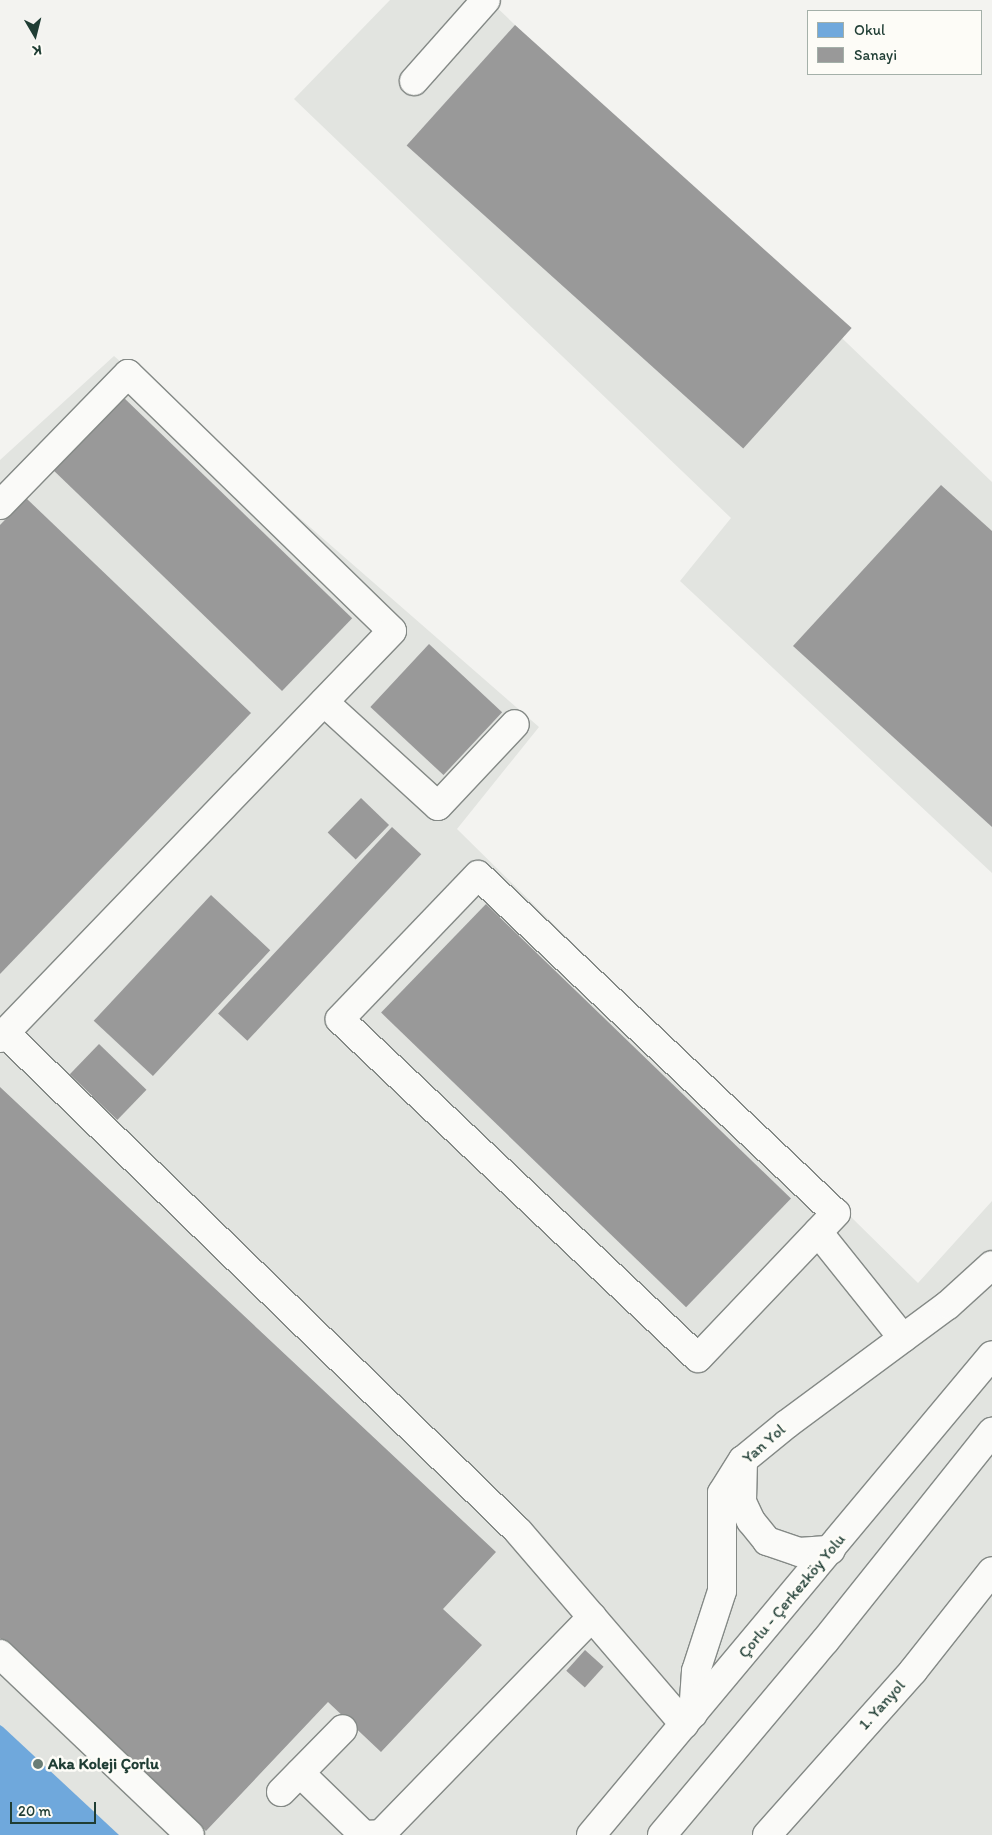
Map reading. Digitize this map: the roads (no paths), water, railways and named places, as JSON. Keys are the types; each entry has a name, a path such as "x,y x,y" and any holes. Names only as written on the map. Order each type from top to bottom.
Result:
{"main road":[{"path":"414,81 486,0"},
{"path":"0,505 128,374 392,631 3,1035 518,1532 592,1617 688,1719"},
{"path":"324,702 438,806 515,724"},
{"path":"478,875 836,1213 818,1232 698,1358 340,1019 478,875"},
{"path":"818,1232 904,1338"},
{"name":"Yan Yol","path":"688,1719 696,1671 722,1591 722,1493 743,1460 786,1424 948,1305 992,1265"},
{"name":"Çorlu - Çerkezköy Yolu","path":"591,1835 992,1355"},
{"path":"662,1835 825,1641 992,1432"},
{"path":"743,1460 742,1502 751,1521 767,1541 799,1552 831,1550"},
{"name":"1. Yanyol","path":"767,1835 914,1671 992,1571"},
{"path":"300,1773 364,1835 381,1834 592,1617"},
{"path":"0,1654 190,1835"},
{"path":"280,1792 343,1729"}],"place":[{"name":"Aka Koleji Çorlu","path":"38,1764"}]}
